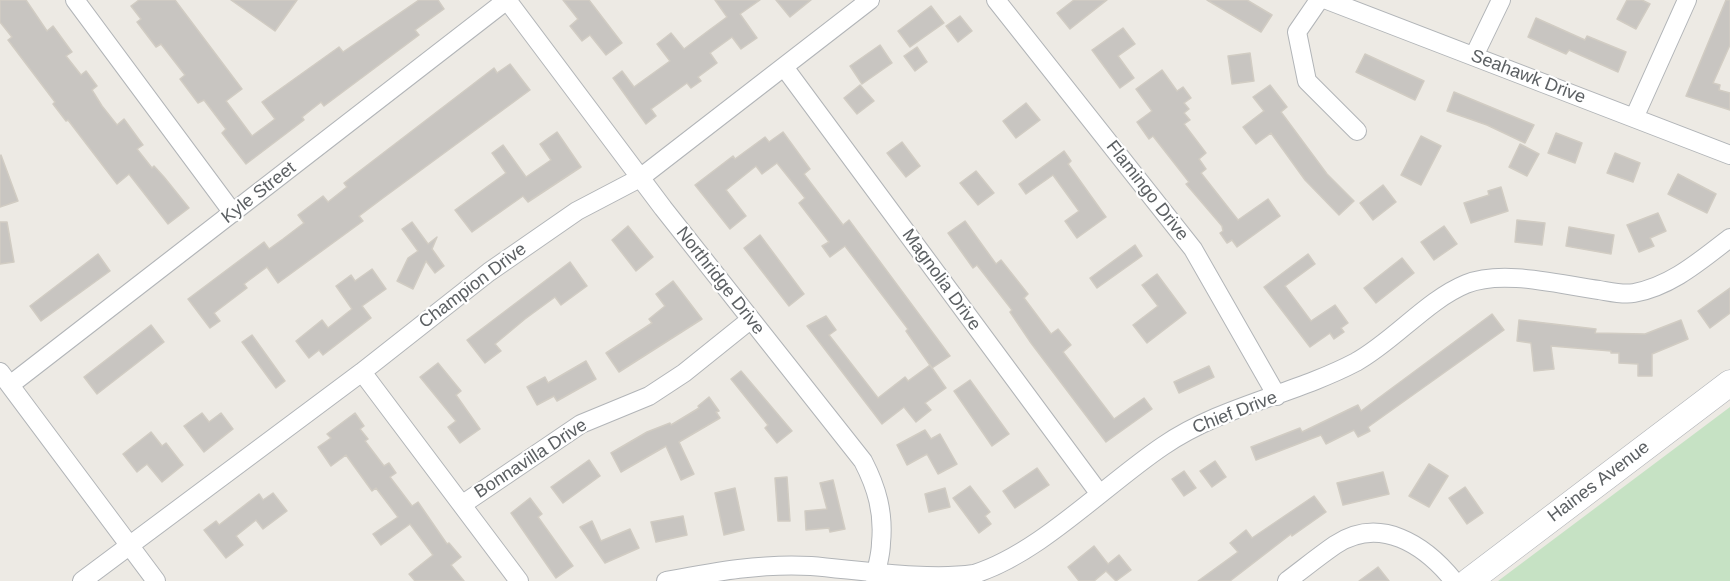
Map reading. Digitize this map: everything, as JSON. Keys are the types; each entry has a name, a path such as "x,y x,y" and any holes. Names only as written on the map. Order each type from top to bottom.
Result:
{"main road":[{"name":"Haines Avenue","path":"1469,581 1730,383"}],"street":[{"path":"75,0 233,213"},
{"name":"Kyle Street","path":"5,379 233,213 507,0"},
{"name":"Northridge Drive","path":"507,0 640,178 846,439 872,480 882,519 876,578"},
{"name":"Champion Drive","path":"82,581 362,372 489,272 577,211 640,178 870,0"},
{"name":"Flamingo Drive","path":"996,0 1193,249 1277,396"},
{"path":"1319,0 1297,32 1307,81 1357,131"},
{"name":"Seahawk Drive","path":"1327,0 1730,155"},
{"path":"1474,56 1501,0"},
{"path":"1634,118 1688,0"},
{"name":"Magnolia Drive","path":"784,67 1099,493"},
{"name":"Chief Drive","path":"666,581 736,568 767,566 811,566 876,578 946,580 972,575 1005,562 1024,550 1099,493 1196,425 1320,380 1360,359 1466,284 1491,278 1530,280 1632,293 1678,276 1730,238"},
{"name":"Bonnavilla Drive","path":"463,504 581,424 649,396 684,373 750,320"},
{"path":"362,372 519,581"},
{"path":"5,379 156,581"},
{"path":"1287,581 1337,544 1357,535 1376,533 1394,534 1412,541 1454,581"}],"green space":[{"path":"1730,407 1730,581 1498,581"}],"building":[{"path":"0,0 26,0 47,31 53,26 72,52 66,56 81,75 86,71 97,86 92,90 102,106 117,125 124,119 143,145 137,149 189,208 168,224 129,174 117,184 53,104 55,102 8,40 12,37 0,22"},
{"path":"139,0 175,0 242,89 226,101 252,136 275,119 262,102 339,47 343,52 419,0 438,0 444,9 415,30 419,35 324,106 321,102 302,117 304,120 246,164 222,133 226,129 204,100 198,103 180,79 185,75 161,44 156,47 137,22 141,19 131,6"},
{"path":"231,0 297,0 275,31"},
{"path":"563,0 589,0 622,43 606,55 590,35 582,41 570,26 578,19"},
{"path":"715,0 760,0 740,14 757,38 741,49 732,37 710,53 717,63 698,77 701,81 691,88 687,83 651,109 656,116 646,124 613,78 622,71 634,87 670,61 657,44 671,33 684,49 727,17"},
{"path":"776,0 811,0 790,17"},
{"path":"1074,0 1107,0 1070,29 1057,13"},
{"path":"1207,0 1247,0 1272,15 1261,32"},
{"path":"1627,0 1642,0 1650,4 1636,29 1617,19"},
{"path":"1726,0 1730,0 1730,45 1713,83 1720,85 1719,90 1730,93 1730,110 1686,96"},
{"path":"931,6 944,23 910,47 898,31"},
{"path":"960,16 972,31 958,42 946,26"},
{"path":"1536,18 1585,40 1587,36 1626,52 1618,72 1569,50 1566,54 1528,37"},
{"path":"1123,28 1135,44 1118,56 1134,78 1120,88 1092,50"},
{"path":"880,45 892,63 862,84 850,66"},
{"path":"917,47 927,62 915,71 904,56"},
{"path":"1250,53 1254,81 1232,84 1228,56"},
{"path":"1365,54 1424,81 1415,100 1356,72"},
{"path":"510,64 530,90 359,216 363,221 278,283 267,267 244,284 247,288 214,313 220,321 210,328 188,299 264,242 269,249 283,239 304,223 298,215 323,196 328,202 347,187 344,183 494,68 497,73"},
{"path":"1162,70 1177,91 1183,87 1191,98 1184,103 1189,109 1184,113 1190,120 1184,124 1206,153 1199,159 1206,169 1201,173 1238,220 1268,199 1280,216 1237,247 1232,240 1227,243 1220,233 1223,231 1222,226 1186,184 1189,182 1153,136 1149,139 1137,122 1152,111 1136,89"},
{"path":"860,85 874,101 857,114 844,98"},
{"path":"1270,85 1287,107 1281,112 1327,174 1354,201 1339,215 1305,180 1271,133 1256,144 1243,127 1264,111 1253,97"},
{"path":"1454,92 1534,125 1525,143 1487,125 1447,111"},
{"path":"1026,103 1040,120 1016,138 1003,121"},
{"path":"557,132 581,167 528,202 523,196 472,232 455,210 506,173 492,153 503,145 526,177 551,160 540,144"},
{"path":"783,132 810,169 804,174 843,225 849,220 950,356 932,368 906,331 908,329 845,246 830,257 822,246 829,242 799,203 805,198 777,163 762,174 756,166 726,190 746,216 730,229 695,185 733,156 735,159 765,137 769,142"},
{"path":"1556,133 1582,143 1575,163 1548,153"},
{"path":"1421,136 1441,146 1421,185 1401,175"},
{"path":"902,142 920,166 906,177 887,153"},
{"path":"1520,144 1539,154 1527,176 1509,167"},
{"path":"1064,151 1071,161 1068,164 1106,217 1077,238 1065,221 1079,211 1053,175 1026,194 1019,184"},
{"path":"1615,153 1640,163 1633,182 1607,173"},
{"path":"0,156 18,201 0,207"},
{"path":"976,171 994,193 978,205 960,183"},
{"path":"1678,174 1716,194 1707,213 1668,194"},
{"path":"1383,185 1396,202 1373,220 1360,203"},
{"path":"1501,187 1508,211 1471,223 1464,203 1489,195 1488,191"},
{"path":"1658,213 1666,231 1650,238 1654,246 1639,252 1627,225"},
{"path":"1517,220 1545,223 1542,245 1515,242"},
{"path":"965,221 996,264 1001,260 1028,294 1024,298 1051,334 1058,329 1071,345 1063,352 1114,419 1144,398 1152,409 1106,442 1031,343 1010,312 1012,310 977,265 973,268 948,233"},
{"path":"0,222 7,222 14,262 0,264"},
{"path":"412,222 428,244 437,237 432,249 444,266 435,273 426,261 413,289 397,281 408,258 418,251 402,229"},
{"path":"628,226 653,257 636,271 612,240"},
{"path":"1444,226 1457,244 1434,260 1421,242"},
{"path":"1569,227 1614,235 1611,254 1566,246"},
{"path":"760,235 804,294 789,306 744,248"},
{"path":"1135,245 1142,256 1097,288 1090,278"},
{"path":"98,254 110,271 41,321 30,306"},
{"path":"1308,254 1315,264 1285,286 1311,321 1335,305 1348,323 1341,328 1344,332 1334,339 1330,333 1310,347 1264,287"},
{"path":"1402,258 1414,273 1376,303 1364,288"},
{"path":"570,262 587,286 561,305 555,297 525,319 495,344 501,351 485,363 467,340"},
{"path":"372,269 386,289 362,306 371,318 323,355 319,350 309,358 296,341 322,320 328,328 352,309 336,286 351,275 355,281"},
{"path":"1157,274 1186,313 1147,343 1133,325 1158,306 1142,285"},
{"path":"673,281 702,319 619,372 606,353 652,323 649,319 665,306 656,294"},
{"path":"1730,288 1730,313 1710,328 1698,311"},
{"path":"1492,314 1504,330 1368,427 1370,431 1358,437 1354,430 1326,444 1321,435 1256,460 1251,447 1300,428 1302,432 1358,405 1361,411"},
{"path":"826,316 836,330 829,335 878,398 905,377 908,381 930,365 946,388 925,403 931,410 916,422 904,407 882,424 807,326"},
{"path":"1519,320 1596,329 1595,333 1645,334 1681,320 1688,339 1652,354 1652,376 1638,376 1638,364 1619,363 1619,353 1551,346 1554,369 1534,371 1531,343 1517,341"},
{"path":"151,325 164,342 97,394 84,377"},
{"path":"252,335 285,381 276,388 242,342"},
{"path":"586,361 596,379 557,401 554,396 537,405 527,387 545,377 548,383"},
{"path":"438,363 461,391 456,395 480,429 460,443 448,427 456,421 420,377"},
{"path":"1209,366 1214,377 1179,393 1174,382"},
{"path":"741,371 792,431 777,443 765,428 768,425 731,379"},
{"path":"970,380 1009,434 992,446 954,391"},
{"path":"709,397 719,411 716,412 720,418 679,442 694,474 681,480 666,446 621,472 611,453 647,432 670,423 671,425 699,408 698,406"},
{"path":"202,413 209,422 221,413 233,429 204,452 184,426"},
{"path":"355,413 364,426 360,429 368,439 365,441 384,466 389,463 396,473 390,477 412,506 418,502 447,544 449,543 461,557 451,565 464,581 415,581 409,574 433,555 410,524 381,545 373,534 398,517 376,488 372,491 346,455 331,466 318,447 331,438 327,434"},
{"path":"925,430 931,439 940,434 957,464 938,474 927,454 907,465 897,445"},
{"path":"151,432 162,446 166,443 183,465 162,482 147,464 137,472 123,454"},
{"path":"589,460 600,476 563,503 551,487"},
{"path":"1215,461 1226,477 1212,487 1200,471"},
{"path":"1429,464 1448,476 1429,507 1409,496"},
{"path":"1037,468 1049,485 1015,508 1003,491"},
{"path":"1184,471 1196,488 1184,496 1172,479"},
{"path":"1383,472 1389,494 1343,505 1337,483"},
{"path":"787,477 790,521 778,521 775,478"},
{"path":"833,480 845,529 830,532 829,528 806,530 805,511 827,509 820,483"},
{"path":"970,486 990,512 985,516 991,524 979,533 953,498"},
{"path":"1465,487 1483,513 1467,524 1449,498"},
{"path":"735,488 744,530 724,535 715,493"},
{"path":"945,488 950,507 929,512 925,494"},
{"path":"273,493 287,511 263,529 256,520 236,536 243,545 226,558 204,530 216,521 219,525 259,494 263,500"},
{"path":"1314,496 1326,512 1292,536 1291,534 1230,581 1198,581 1238,552 1230,543 1246,530 1252,538"},
{"path":"530,498 542,514 538,517 573,566 556,578 511,513"},
{"path":"683,516 687,535 656,542 651,522"},
{"path":"592,521 601,541 630,529 639,548 605,563 580,527"},
{"path":"1094,546 1108,564 1119,555 1131,570 1116,581 1106,571 1094,581 1079,581 1068,567"},
{"path":"1378,567 1389,581 1359,581"}]}
